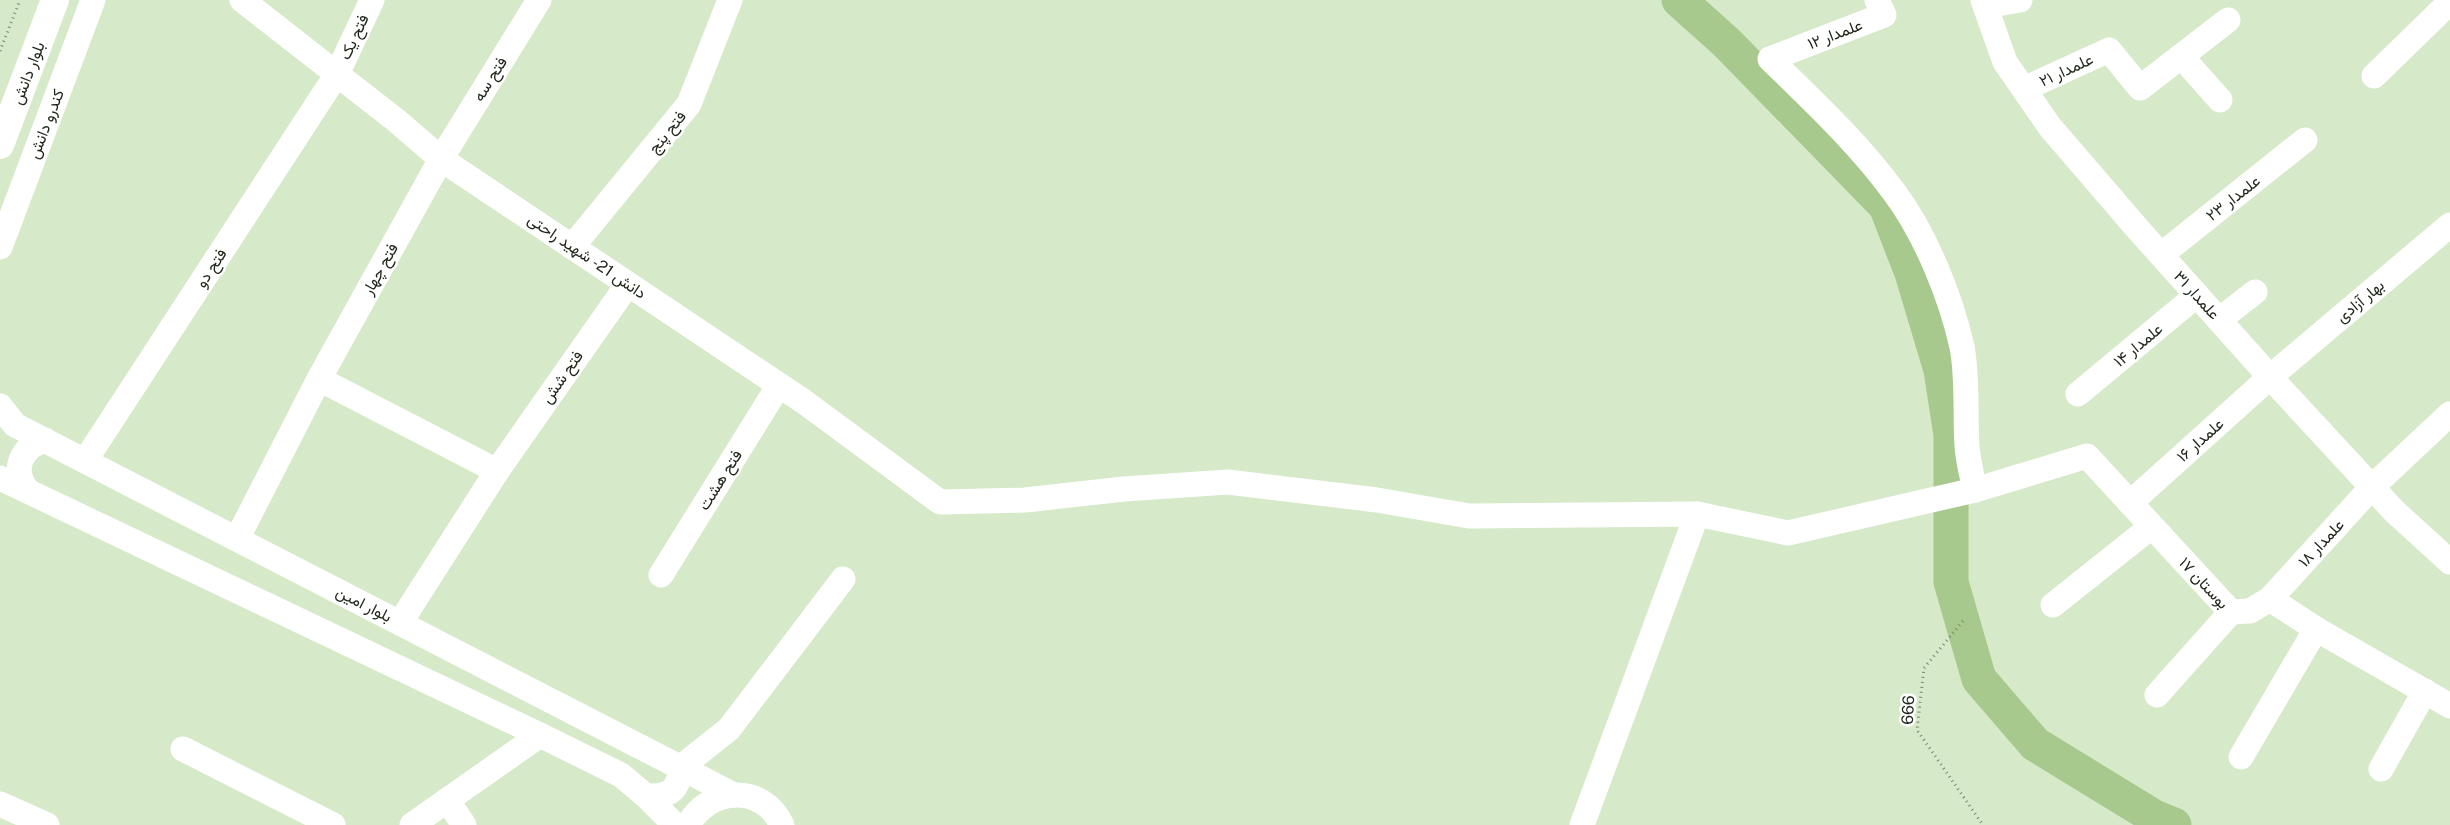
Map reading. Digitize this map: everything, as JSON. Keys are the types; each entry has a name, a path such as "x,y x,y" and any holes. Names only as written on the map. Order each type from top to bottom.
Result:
{"main road":[{"name":"بلوار دانش","path":"0,145 56,0"}],"street":[{"name":"کندرو دانش","path":"0,247 93,0"},
{"name":"دانش 21 - شهید راحتی","path":"242,0 397,120 441,159 779,385 940,502 1025,500 1124,488 1228,482 1377,500 1469,516 1697,514"},
{"name":"فتح یک","path":"337,74 372,0"},
{"name":"فتح سه","path":"441,159 539,0"},
{"name":"فتح پنج","path":"572,246 690,104 730,0"},
{"name":"علمدار ۱۲","path":"1877,0 1884,16 1770,59 1859,149 1895,193 1912,219 1934,265 1948,298 1962,349 1967,448 1975,490"},
{"path":"1984,3 2020,0"},
{"path":"2374,76 2450,2"},
{"name":"علمدار ۳۱","path":"1984,3 2005,62 2050,126 2161,255 2270,377 2394,511 2450,562"},
{"path":"2220,100 2181,56 2228,20"},
{"name":"علمدار ۲۱","path":"2024,89 2109,50 2140,88 2181,56"},
{"name":"فتح دو","path":"85,461 337,74"},
{"name":"علمدار ۲۳","path":"2161,255 2305,140"},
{"name":"فتح چهار","path":"237,539 319,379 441,159"},
{"name":"بهار آزادی","path":"2270,377 2450,225"},
{"name":"فتح شش","path":"400,623 497,471 628,284"},
{"path":"2219,320 2254,292"},
{"name":"علمدار ۱۴","path":"2078,394 2197,295"},
{"name":"علمدار ۱۶","path":"2130,503 2270,377"},
{"path":"319,379 497,471"},
{"name":"فتح هشت","path":"661,574 779,385"},
{"name":"بلوار امین","path":"0,406 15,425 734,794 760,801 770,809 782,825"},
{"name":"علمدار ۱۸","path":"2270,599 2372,487 2450,414"},
{"path":"27,490 19,476 20,460 30,446 45,440"},
{"name":"بوستان ۱۷","path":"1975,490 2087,456 2231,612 2250,611 2270,599"},
{"path":"0,478 621,775 646,796 675,825"},
{"path":"1582,825 1697,514 1788,534 1975,490"},
{"path":"2053,605 2151,526"},
{"path":"646,796 661,796 672,791 679,780 681,767 729,729 843,579"},
{"path":"2270,599 2316,629 2450,706"},
{"path":"2158,695 2231,612"},
{"path":"2241,757 2316,629"},
{"path":"2381,768 2425,691"},
{"path":"412,825 540,735"},
{"path":"183,749 333,825"},
{"path":"688,825 693,815 709,801 734,794"},
{"path":"447,800 464,825"},
{"path":"0,804 47,825"}],"path":[{"path":"0,51 20,0"},
{"name":"666","path":"1962,621 1924,668 1916,730 1983,825"}],"waterway":[{"path":"1679,0 1727,43 1886,206 1912,273 1941,370 1951,435 1951,582 1979,679 2035,744 2154,817 2174,825"}]}
